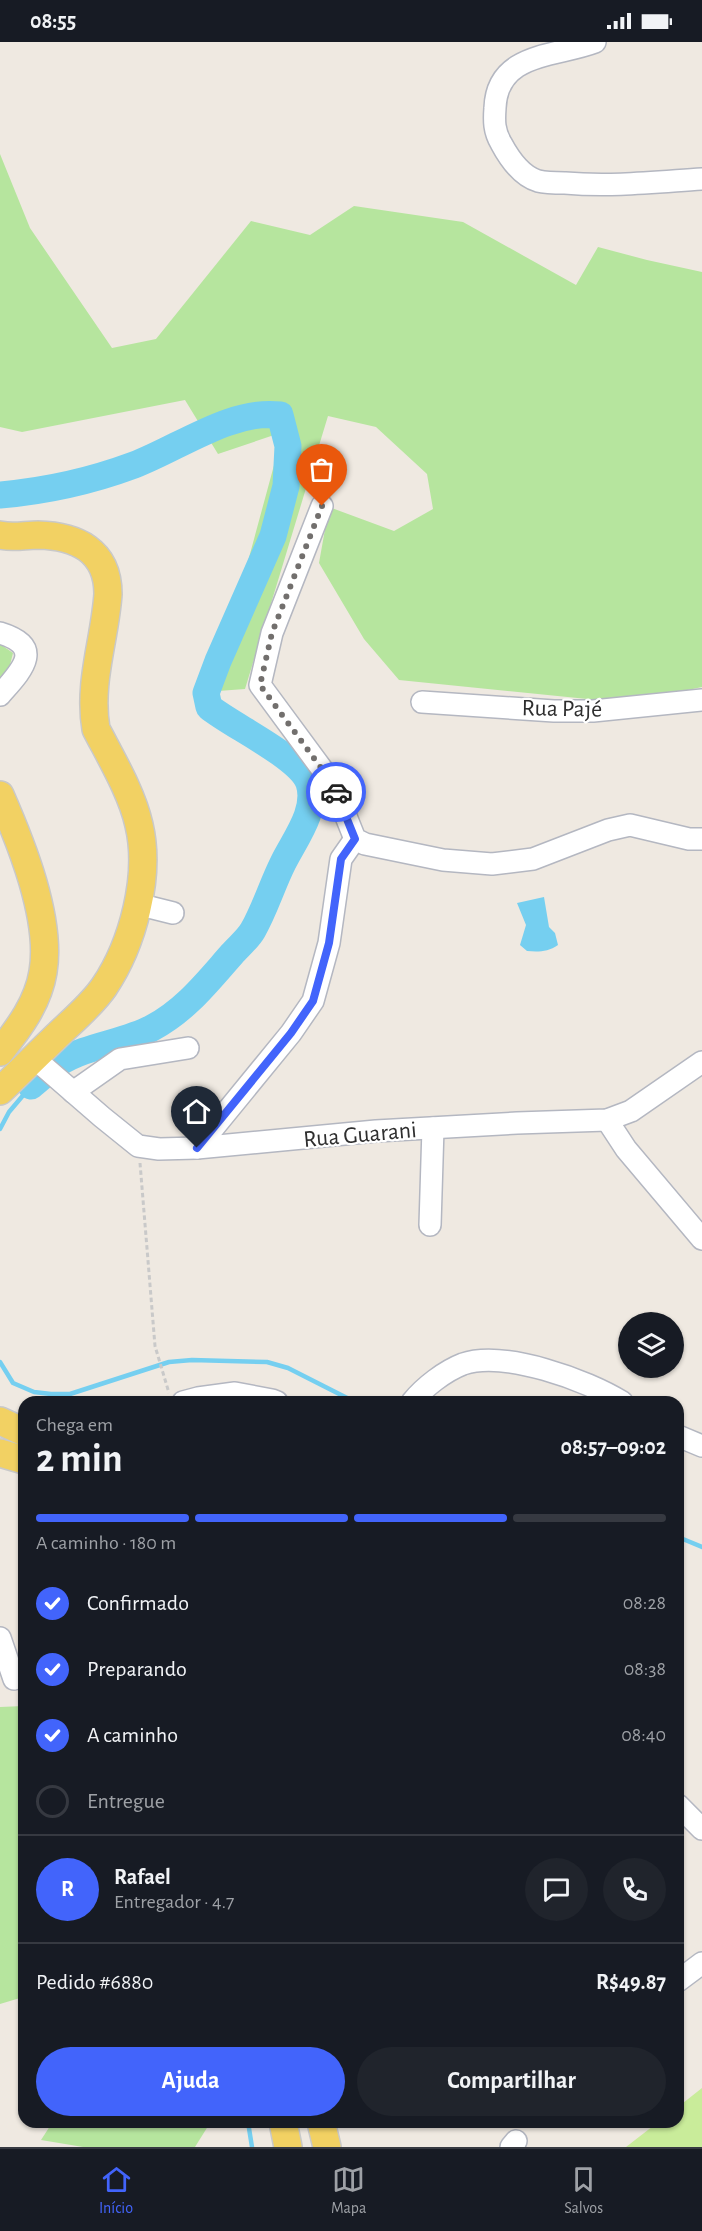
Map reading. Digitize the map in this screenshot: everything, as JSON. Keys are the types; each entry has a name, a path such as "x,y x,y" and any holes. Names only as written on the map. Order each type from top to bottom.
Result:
{"main road":[{"path":"0,535 61,537 79,542 102,564 108,581 108,594 95,678 93,714 96,729 136,812 144,849 141,884 133,926 115,968 103,988 86,1007 44,1067 0,1091"},
{"path":"0,795 23,848 39,909 43,935 44,971 37,996 28,1014 0,1052"},
{"path":"0,1454 18,1458"},
{"path":"284,2128 288,2147"},
{"path":"322,2128 327,2147"}],"street":[{"path":"595,42 557,50 528,61 503,77 495,96 493,123 502,146 524,175 538,181 600,186 702,179"},
{"path":"322,506 272,633 260,685 333,784 355,839 365,844 443,860 492,864 533,859 608,830 630,825 689,839 702,839"},
{"path":"0,633 22,642 26,649 26,658 18,675 0,695"},
{"name":"Rua Pajé","path":"422,702 554,711 593,711 702,700"},
{"path":"197,1148 291,1033 313,1001 329,943 341,859 355,839"},
{"path":"137,904 173,912"},
{"path":"73,1092 120,1059 188,1048"},
{"name":"Rua Guarani","path":"138,1146 159,1149 197,1148 433,1128 607,1120 631,1111 702,1062"},
{"path":"44,1067 138,1146"},
{"path":"607,1120 626,1149 702,1239"},
{"path":"430,1225 433,1128"},
{"path":"416,1396 445,1373 464,1364 483,1361 510,1363 557,1372 612,1396"},
{"path":"216,1396 235,1394 246,1396"},
{"path":"684,1438 702,1446"},
{"path":"0,1638 14,1679"},
{"path":"684,1811 702,1830"},
{"path":"684,1978 701,1969"}],"path":[{"path":"138,1146 155,1346 165,1377"}],"green space":[{"path":"0,154 30,228 112,348 156,339 251,221 310,235 354,206 463,222 576,285 598,247 702,272 702,687 627,703 399,680 364,639 319,563 329,507 394,531 433,509 427,474 376,427 328,416 245,689 218,691 218,672 283,432 218,454 185,400 22,432 0,427"},
{"path":"0,644 13,653 8,673 0,685"},
{"path":"18,1706 18,1999 0,2004 0,1707"},
{"path":"702,2088 702,2147 626,2147 651,2128 684,2128 684,2102"},
{"path":"49,2128 207,2128 195,2147 83,2147 41,2140"}],"water":[{"path":"544,897 549,927 555,933 558,945 543,951 527,951 520,945 526,925 517,903"}],"waterway":[{"path":"0,495 51,488 101,476 151,458 224,424 243,418 280,415 288,446 286,486 273,536 206,693 209,707 293,763 309,783 311,794 304,825 283,863 253,930 196,994 175,1013 152,1028 70,1057 31,1086"},
{"path":"0,1129 9,1112 31,1086"},
{"path":"0,1362 13,1383 34,1392 51,1394 70,1394 169,1362 192,1360 267,1362 288,1368 343,1396"},
{"path":"684,1540 702,1547"},
{"path":"249,2128 252,2147"}],"way so far":[{"path":"322,506 272,633 260,685 333,784 336,792"}],"route":[{"path":"197,1148 291,1033 313,1001 329,943 341,859 355,839 336,792"}]}
